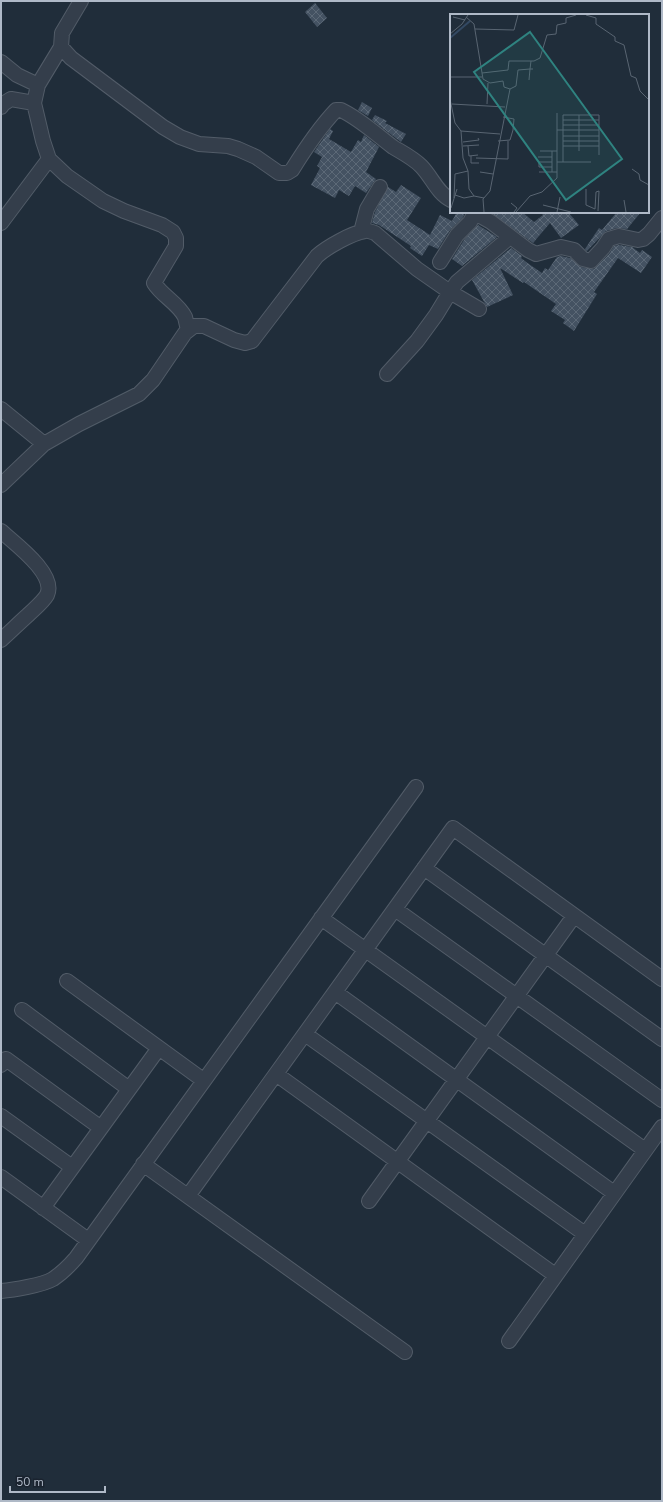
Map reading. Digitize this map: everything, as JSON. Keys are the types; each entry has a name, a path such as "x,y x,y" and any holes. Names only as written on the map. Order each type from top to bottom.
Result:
{"street":[{"path":"82,1 62,32 61,47 38,85 34,103 43,141 49,159 67,176 103,201 124,211 162,225 173,232 176,238 176,246 154,283 157,289 178,307 184,317 188,330"},
{"path":"61,47 71,58 163,127 180,137 198,144 228,146 238,149 256,157 279,173 287,173 292,170 312,137 336,110 341,110 422,167 438,189 450,199"},
{"path":"1,62 17,75 38,85"},
{"path":"1,108 3,104 11,100 34,103"},
{"path":"1,223 49,159"},
{"path":"361,232 367,209 380,187"},
{"path":"440,262 457,235 470,222 474,213"},
{"path":"476,213 536,254 561,247 574,250 583,259 591,261 609,239 619,236 638,240 643,239 662,218"},
{"path":"1,485 44,444 79,424 139,394 153,380 188,330 194,326 204,326 245,343 252,341 317,256 326,248 361,232 368,230 375,233 417,269 450,292 480,309"},
{"path":"387,374 417,341 457,282 510,237"},
{"path":"1,408 44,444"},
{"path":"1,531 28,555 43,573 49,584 47,594 41,602 1,640"},
{"path":"1,1292 16,1290 51,1280 71,1264 416,787"},
{"path":"188,1196 453,828 662,979"},
{"path":"424,868 662,1039"},
{"path":"395,909 662,1100"},
{"path":"369,1201 574,916"},
{"path":"321,918 645,1150"},
{"path":"67,981 203,1080"},
{"path":"335,992 614,1193"},
{"path":"22,1010 129,1088"},
{"path":"305,1034 585,1234"},
{"path":"43,1208 159,1048"},
{"path":"1,1065 6,1059 101,1128"},
{"path":"276,1074 555,1275"},
{"path":"1,1116 72,1168"},
{"path":"509,1341 662,1127"},
{"path":"143,1164 405,1352"},
{"path":"1,1178 88,1240"}],"building":[{"path":"315,3 327,18 317,27 305,12"},
{"path":"362,102 372,108 368,116 358,110"},
{"path":"375,115 387,121 385,123 406,134 401,142 372,120"},
{"path":"330,129 333,131 329,139 351,152 358,140 361,142 364,135 379,147 366,172 376,179 366,193 355,186 349,196 339,190 335,198 311,185 320,168 317,166 322,157 314,152"},
{"path":"401,185 421,198 407,220 430,235 440,215 452,221 456,213 465,213 463,217 450,230 438,249 429,245 422,256 410,248 411,246 379,225 372,223 375,212 388,187 396,192"},
{"path":"491,213 523,213 534,222 543,215 542,213 569,213 579,225 561,238 550,223 533,243"},
{"path":"616,213 640,213 627,229 617,228 606,231 587,251 585,249 599,228 602,230"},
{"path":"478,225 497,237 462,266 452,259 464,240"},
{"path":"619,245 632,247 640,253 642,250 652,257 641,273 618,258 594,292 597,294 574,331 563,323 565,320 551,311 556,304 524,282 523,283 500,268 513,295 487,307 472,280 511,248 522,256 521,258 542,273 545,268 548,270 557,257 561,256 570,258 581,267 594,269 609,254 614,246"}]}
